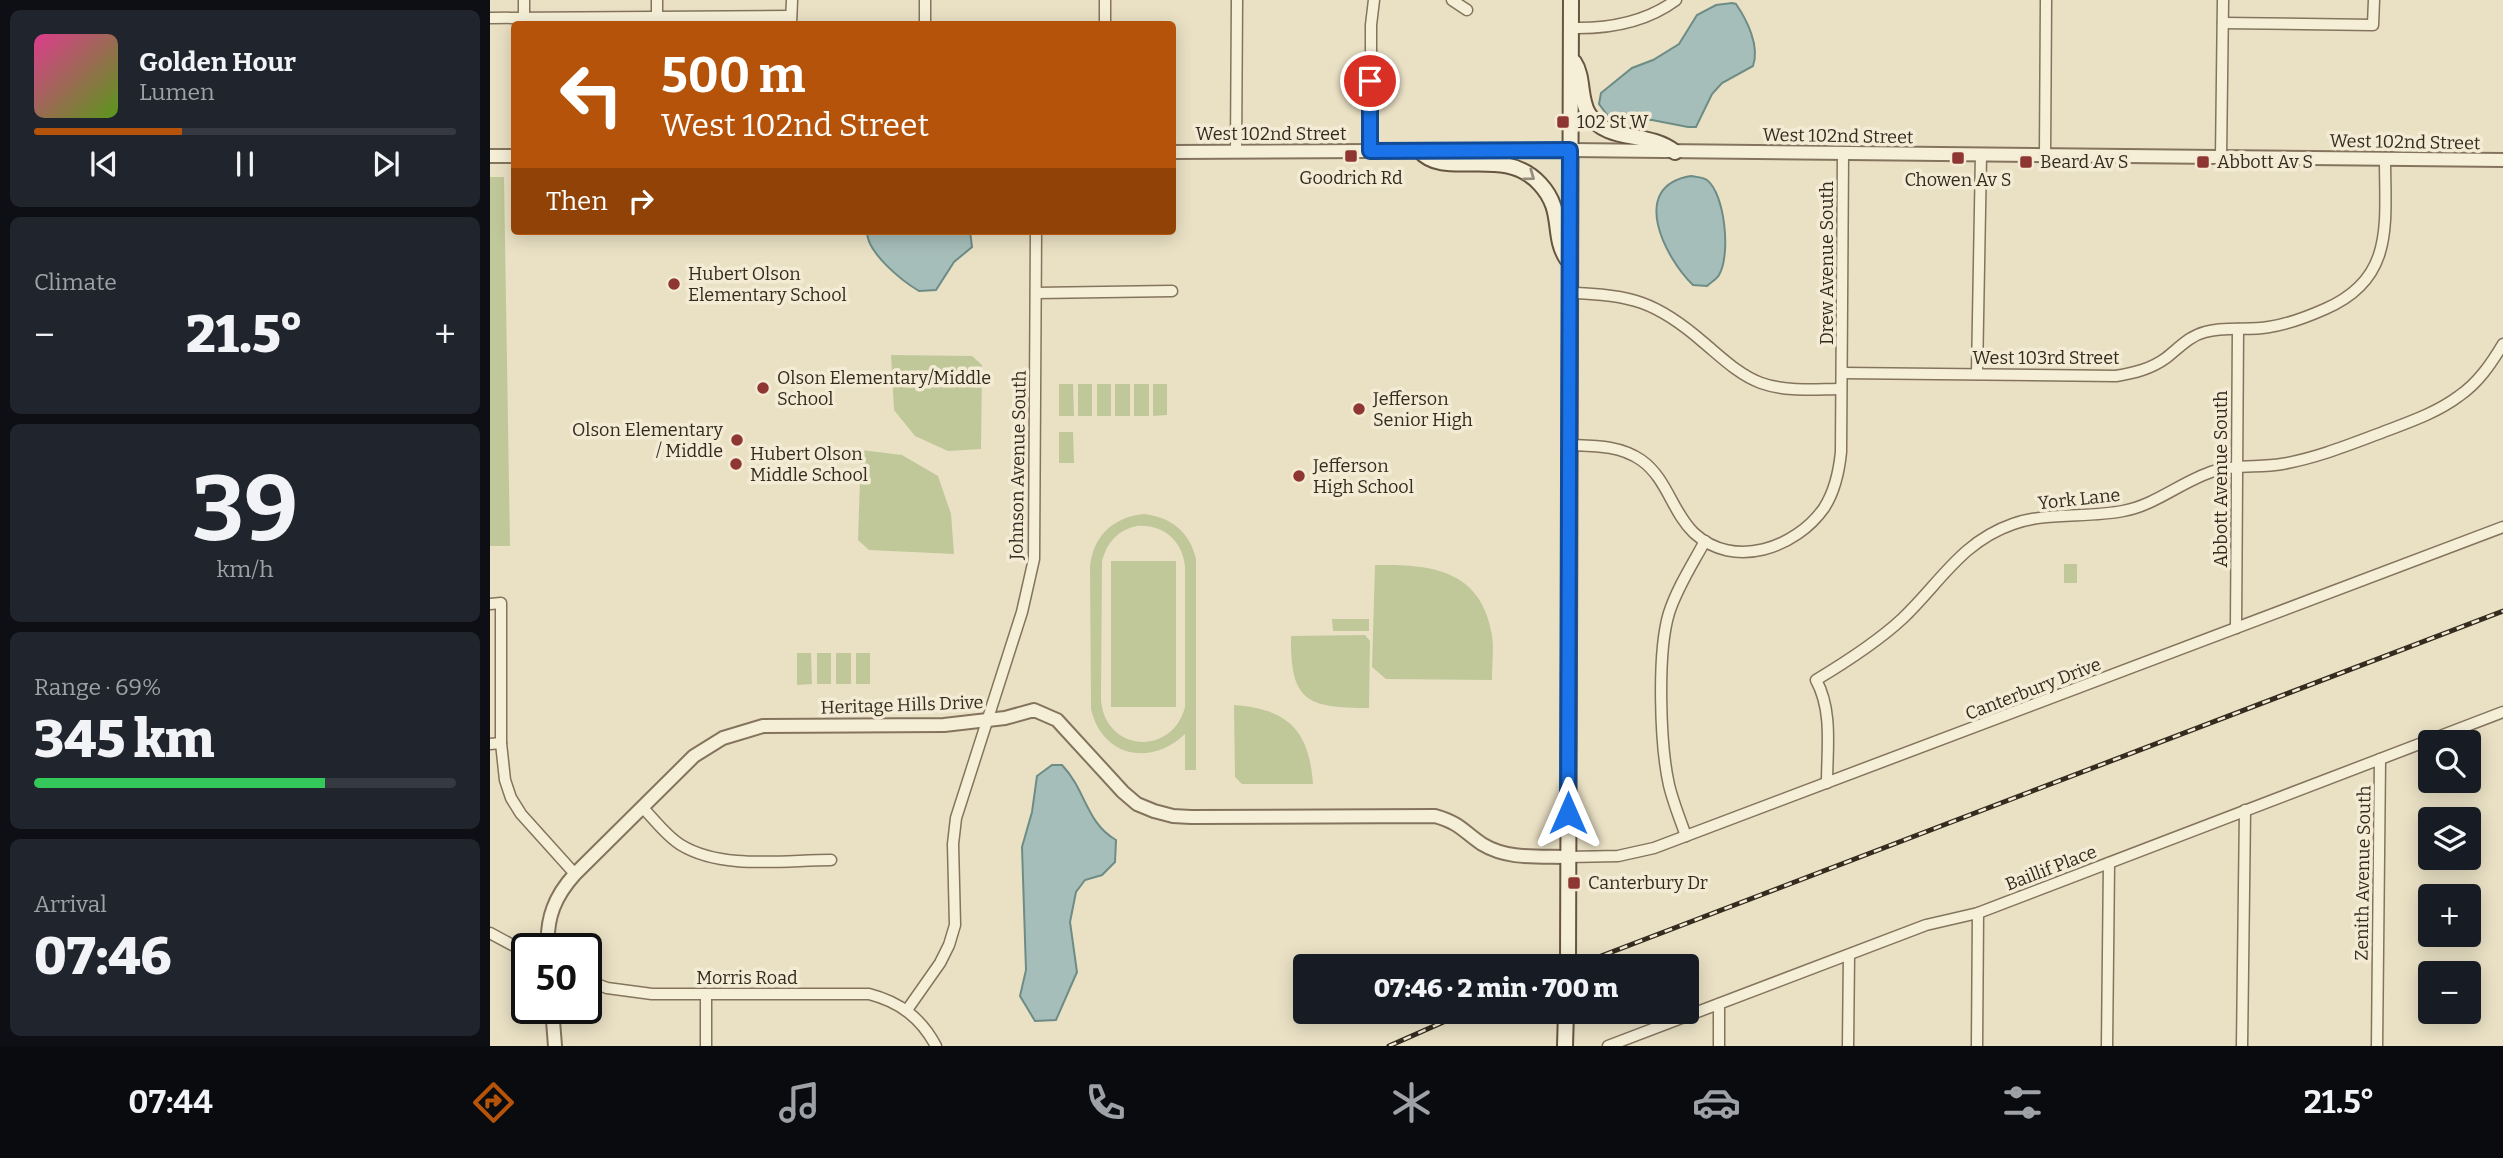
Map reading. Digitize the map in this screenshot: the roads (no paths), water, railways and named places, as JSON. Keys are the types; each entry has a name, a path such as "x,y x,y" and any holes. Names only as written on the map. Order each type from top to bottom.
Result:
{"main road":[{"path":"1568,954 1571,0"},
{"path":"1570,58 1578,68 1583,100 1596,123 1610,132 1651,139 1675,152"},
{"path":"1420,151 1432,161 1495,163 1522,170 1533,177 1543,187 1555,209 1562,251 1570,262"},
{"path":"1565,1046 1566,1024"}],"street":[{"path":"524,0 524,18"},
{"path":"657,0 657,17"},
{"path":"490,18 657,17 791,20 792,0"},
{"path":"925,0 925,21"},
{"path":"1105,0 1105,21"},
{"path":"1236,152 1237,0"},
{"path":"1370,151 1370,25 1374,0"},
{"path":"1452,0 1466,10"},
{"path":"1571,28 1612,27 1631,23 1676,0"},
{"path":"2045,155 2046,0"},
{"path":"2221,158 2223,0"},
{"path":"2223,23 2373,25 2374,0"},
{"name":"West 102nd Street","path":"1176,152 1570,150 2503,160"},
{"name":"Drew Avenue South","path":"1842,389 1843,153"},
{"path":"1977,374 1981,155"},
{"path":"490,156 511,156"},
{"name":"West 103rd Street","path":"1842,373 2116,376 2133,374 2164,360 2197,334 2209,330 2266,328 2298,321 2343,301 2369,277 2378,262 2384,236 2385,159"},
{"name":"Johnson Avenue South","path":"907,1010 940,963 952,935 956,904 953,844 956,818 1022,612 1034,559 1036,235"},
{"path":"1036,293 1172,291"},
{"path":"1569,445 1612,447 1641,460 1663,484 1693,532 1722,549 1738,552 1760,550 1779,544 1797,535 1811,523 1832,494 1842,452 1842,389 1788,389 1760,383 1742,374 1688,329 1655,307 1617,295 1570,293"},
{"name":"Abbott Avenue South","path":"2236,628 2238,329"},
{"name":"York Lane","path":"1827,783 1827,718 1822,692 1816,680 1875,641 1901,620 1960,555 1977,541 2016,523 2127,510 2158,499 2215,471 2312,458 2443,407 2477,380 2503,344"},
{"name":"Canterbury Drive","path":"1568,857 1600,858 1636,854 2503,527"},
{"path":"1686,836 1669,786 1664,756 1664,635 1675,597 1705,541"},
{"path":"490,604 501,603 495,744 505,780 511,798 533,829 575,874"},
{"name":"Heritage Hills Drive","path":"548,933 551,910 575,874 694,756 723,738 762,726 944,725 987,721 1034,710 1046,713 1067,729 1123,792 1138,804 1154,811 1173,816 1435,816 1461,826 1483,844 1510,855 1568,857"},
{"name":"Baillif Place","path":"1608,1046 1926,925 1978,913 2503,712"},
{"name":"Zenith Avenue South","path":"2377,1046 2380,759"},
{"path":"642,807 679,844 715,859 831,860"},
{"path":"2242,1046 2245,810"},
{"path":"2108,1046 2109,863"},
{"path":"1977,1046 1978,913"},
{"path":"490,933 511,944"},
{"path":"1848,1046 1849,955"},
{"name":"Morris Road","path":"602,985 630,993 869,994 907,1010"},
{"path":"706,994 706,1046"},
{"path":"1719,1004 1719,1046"},
{"path":"907,1010 919,1021 936,1046"},
{"path":"553,1024 555,1046"}],"water":[{"path":"1732,3 1740,10 1754,42 1753,66 1722,83 1712,94 1696,127 1608,116 1599,104 1601,93 1632,68 1653,60 1679,44 1697,15 1716,5"},
{"path":"1691,176 1707,180 1713,187 1722,211 1725,240 1723,266 1718,276 1707,286 1693,285 1682,273 1663,241 1658,224 1657,208 1661,193 1672,182"},
{"path":"868,235 970,235 972,247 954,262 936,290 919,291 879,257"},
{"path":"1052,765 1062,765 1098,825 1116,840 1115,862 1102,875 1085,880 1076,892 1070,922 1077,972 1056,1020 1035,1021 1020,996 1026,970 1022,847 1032,812 1037,776"}],"railway":[{"path":"1606,954 2503,611"},
{"path":"1389,1046 1439,1024"}],"place":[{"name":"102 St W","path":"1563,122"},
{"name":"Goodrich Rd","path":"1351,156"},
{"name":"Chowen Av S","path":"1958,158"},
{"name":"Beard Av S","path":"2026,162"},
{"name":"Abbott Av S","path":"2203,162"},
{"name":"Hubert Olson Elementary School","path":"674,284"},
{"name":"Olson Elementary/Middle School","path":"763,388"},
{"name":"Jefferson Senior High","path":"1359,409"},
{"name":"Olson Elementary / Middle","path":"737,440"},
{"name":"Hubert Olson Middle School","path":"736,464"},
{"name":"Jefferson High School","path":"1299,476"},
{"name":"Canterbury Dr","path":"1574,883"}]}
